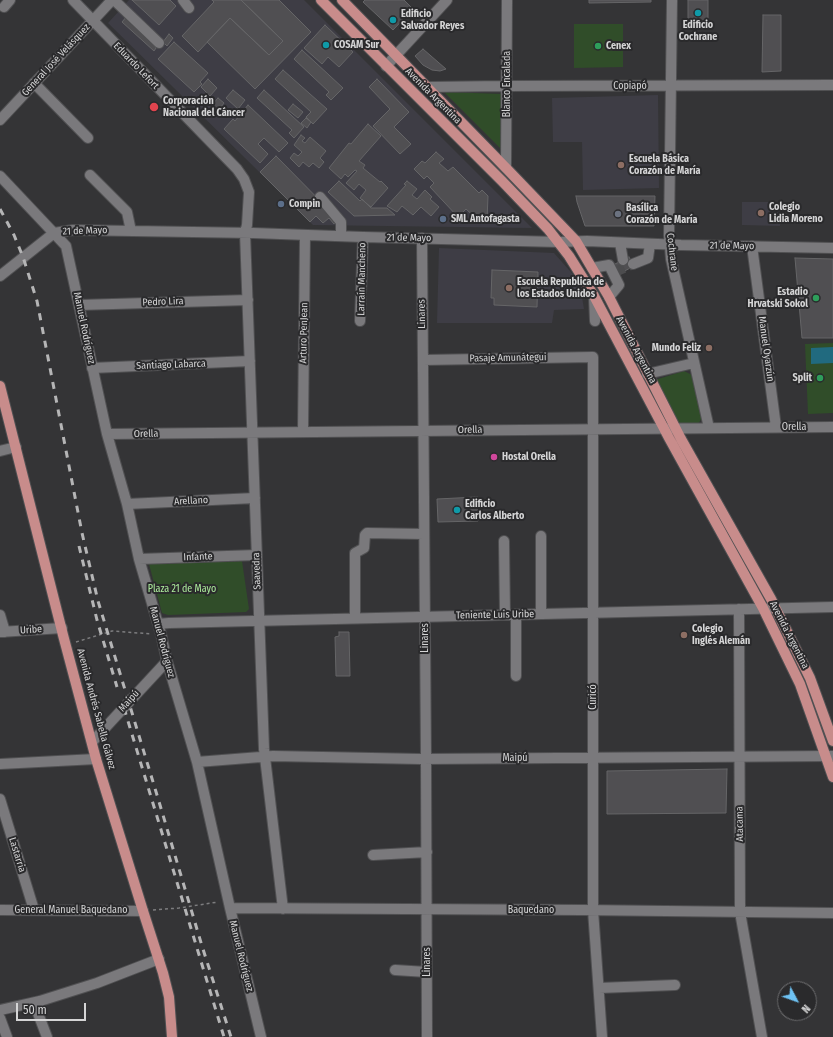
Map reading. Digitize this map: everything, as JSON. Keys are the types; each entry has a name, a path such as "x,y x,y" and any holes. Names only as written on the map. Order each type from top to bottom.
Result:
{"main road":[{"name":"Avenida Argentina","path":"321,0 502,181 548,229 558,242 594,296 775,608 810,678 833,741"},
{"name":"Avenida Argentina","path":"342,0 576,241 609,297 647,374 670,428 763,608 800,684 829,756 833,777"},
{"name":"Avenida Andrés Sabella Gálvez","path":"0,386 96,759 168,990 172,1037"}],"street":[{"name":"Eduardo Lefort","path":"73,0 241,174 249,192 247,225 245,233"},
{"name":"General José Velásquez","path":"0,120 113,0"},
{"path":"113,0 159,43"},
{"path":"386,66 447,0"},
{"name":"Blanco Encalada","path":"506,168 507,0"},
{"name":"Cochrane","path":"672,0 669,235 671,259 709,428"},
{"path":"34,83 88,138"},
{"name":"Copiapó","path":"428,87 833,86"},
{"path":"90,175 127,212 131,231"},
{"name":"Manuel Rodríguez","path":"0,176 66,246 107,434 127,504 139,560 197,762 229,905 261,1037"},
{"path":"320,197 341,222 341,236"},
{"name":"21 de Mayo","path":"0,276 54,233 73,230 833,248"},
{"name":"Saavedra","path":"245,233 264,756 283,909"},
{"name":"Arturo PenJean","path":"303,432 305,235"},
{"name":"Larraín Mancheno","path":"360,321 363,237"},
{"name":"Linares","path":"422,238 427,1037"},
{"path":"620,243 623,260"},
{"path":"633,264 648,258 650,244"},
{"name":"Manuel Oyarzún","path":"752,246 776,427"},
{"path":"592,268 609,265 614,272 619,285 609,297"},
{"path":"594,296 595,321"},
{"name":"Pedro Lira","path":"79,305 248,300"},
{"name":"Pasaje Amunátegui","path":"422,360 593,357"},
{"name":"Curicó","path":"593,357 593,910 602,1037"},
{"name":"Santiago Labarca","path":"92,368 250,361"},
{"path":"647,374 694,363"},
{"name":"Orella","path":"107,434 833,427"},
{"path":"0,451 16,447"},
{"name":"Arellano","path":"127,504 255,498"},
{"path":"355,618 355,553 364,548 365,535 367,533 424,534"},
{"path":"541,536 541,614"},
{"path":"504,541 505,615"},
{"name":"Infante","path":"139,560 257,555"},
{"name":"Teniente Luis Uribe","path":"159,629 169,623 259,620 833,607"},
{"name":"Atacama","path":"739,609 740,912 762,1037"},
{"path":"516,614 516,676"},
{"path":"0,615 3,632"},
{"name":"Uribe","path":"3,632 62,628"},
{"name":"Maipú","path":"92,742 167,661"},
{"name":"Maipú","path":"197,762 264,756 426,759 829,756"},
{"path":"0,764 96,759"},
{"name":"Lastarria","path":"0,800 34,910"},
{"path":"373,855 427,852"},
{"name":"Baquedano","path":"229,905 283,909 593,910 833,913"},
{"name":"General Manuel Baquedano","path":"0,910 143,911"},
{"path":"0,1010 34,1003 97,983 159,959"},
{"path":"394,970 427,972"},
{"path":"599,988 675,985"},
{"path":"34,1003 47,1037"},
{"path":"0,1018 7,1037"}],"path":[{"path":"76,643 112,631 146,635 159,629"},
{"path":"143,911 229,905"}],"shaded area":[{"path":"129,0 304,0 532,228 313,225 108,23"},
{"name":"Escuela Básica Corazón de María","path":"658,95 659,188 583,190 582,142 553,142 552,98"},
{"name":"Colegio Lidia Moreno","path":"742,202 781,202 780,226 742,225"},
{"name":"Escuela Republica de los Estados Unidos","path":"439,248 554,253 577,279 580,285 584,309 554,310 552,323 437,323"}],"green space":[{"name":"Cenex","path":"574,24 623,24 623,67 574,68"},
{"path":"444,92 503,94 502,150"},
{"name":"Split","path":"833,343 833,413 808,414 805,344"},
{"path":"684,371 692,375 702,418 698,424 678,424 655,380"},
{"name":"Plaza 21 de Mayo","path":"242,561 249,609 246,612 168,615 162,613 149,564"}],"water":[{"path":"833,347 833,363 811,364 811,348"}],"building":[{"path":"132,0 170,0 176,6 159,25"},
{"path":"212,0 241,0 283,41 269,55 230,18 198,52 182,36 214,2"},
{"path":"241,0 279,0 311,32 255,89 207,42 230,18 269,55 283,41"},
{"name":"Edificio Salvador Reyes","path":"365,0 404,0 413,9 393,30 363,2"},
{"path":"589,0 651,0 651,2 589,3"},
{"name":"Edificio Cochrane","path":"688,0 708,0 708,27 688,27"},
{"path":"763,15 781,15 781,71 762,72"},
{"path":"127,16 152,40 150,42 156,48 154,51 122,22"},
{"name":"COSAM Sur","path":"325,25 353,52 339,67 328,57 322,64 304,48"},
{"path":"169,34 173,38 167,46 163,42"},
{"path":"174,42 208,73 200,82 202,84 194,92 158,59"},
{"path":"423,49 446,69 440,71 432,70 423,65 415,56"},
{"path":"302,50 343,88 331,100 326,95 329,92 294,59"},
{"path":"283,70 327,109 313,124 306,117 311,112 275,79"},
{"path":"208,79 217,88 210,96 201,87"},
{"path":"377,79 409,112 394,127 411,144 400,154 373,126 390,109 369,87"},
{"path":"233,90 245,100 238,109 226,98"},
{"path":"264,90 304,127 294,138 289,133 292,130 257,98"},
{"path":"218,98 224,103 217,112 211,106"},
{"path":"293,104 303,112 298,118 288,110"},
{"path":"248,105 288,143 279,152 264,138 258,144 268,154 260,163 224,129 233,119 235,121"},
{"path":"306,118 311,122 307,128 301,123"},
{"path":"368,124 381,136 359,161 365,165 363,168 388,188 371,207 360,198 366,190 359,184 354,190 346,183 357,171 355,170 348,177 345,174 341,179 329,168 349,143 351,144"},
{"path":"301,135 305,138 302,141 305,143 310,137 326,151 320,158 324,162 319,168 313,163 309,167 303,162 299,167 290,158 294,153 298,156 302,152 294,145"},
{"path":"436,152 444,159 439,163 448,171 453,167 479,193 482,190 488,196 487,220 478,220 466,209 458,217 430,187 434,183 427,176 424,179 414,169 422,161 425,163"},
{"path":"276,156 338,219 334,224 329,218 323,223 316,216 310,222 260,172"},
{"path":"339,181 360,201 362,199 371,208 387,208 395,215 354,216 328,192"},
{"path":"407,181 417,189 412,195 417,199 425,190 432,197 430,199 439,207 431,216 421,207 413,215 402,206 397,212 387,206 406,185 404,184"},
{"name":"Basílica Corazón de María","path":"576,196 655,196 654,226 585,226"},
{"path":"629,257 634,266 617,275 611,266"},
{"name":"Estadio Hrvatski Sokol","path":"795,258 833,259 833,338 802,338"},
{"path":"492,270 538,272 537,307 494,305 494,298 491,298"},
{"name":"Edificio Carlos Alberto","path":"477,497 478,521 438,522 437,499"},
{"path":"339,632 349,632 350,676 336,676 335,637 339,636"},
{"path":"727,769 726,813 607,814 607,771"}],"tunnel":[{"path":"615,272 633,264"}],"railway":[{"path":"0,209 14,235 23,257 37,301 82,533 98,601 231,1037"},
{"path":"79,546 97,620 117,687"},
{"path":"124,708 224,1037"}],"place":[{"name":"Edificio Cochrane","path":"698,13"},
{"name":"Edificio Salvador Reyes","path":"393,20"},
{"name":"COSAM Sur","path":"326,45"},
{"name":"Cenex","path":"598,46"},
{"name":"Corporación Nacional del Cáncer","path":"154,107"},
{"name":"Escuela Básica Corazón de María","path":"621,165"},
{"name":"Compin","path":"281,204"},
{"name":"Colegio Lidia Moreno","path":"761,213"},
{"name":"Basílica Corazón de María","path":"618,214"},
{"name":"SML Antofagasta","path":"443,219"},
{"name":"Escuela Republica de los Estados Unidos","path":"509,288"},
{"name":"Estadio Hrvatski Sokol","path":"816,298"},
{"name":"Mundo Feliz","path":"709,348"},
{"name":"Split","path":"820,378"},
{"name":"Hostal Orella","path":"494,457"},
{"name":"Edificio Carlos Alberto","path":"457,510"},
{"name":"Colegio Inglés Alemán","path":"684,635"}]}
